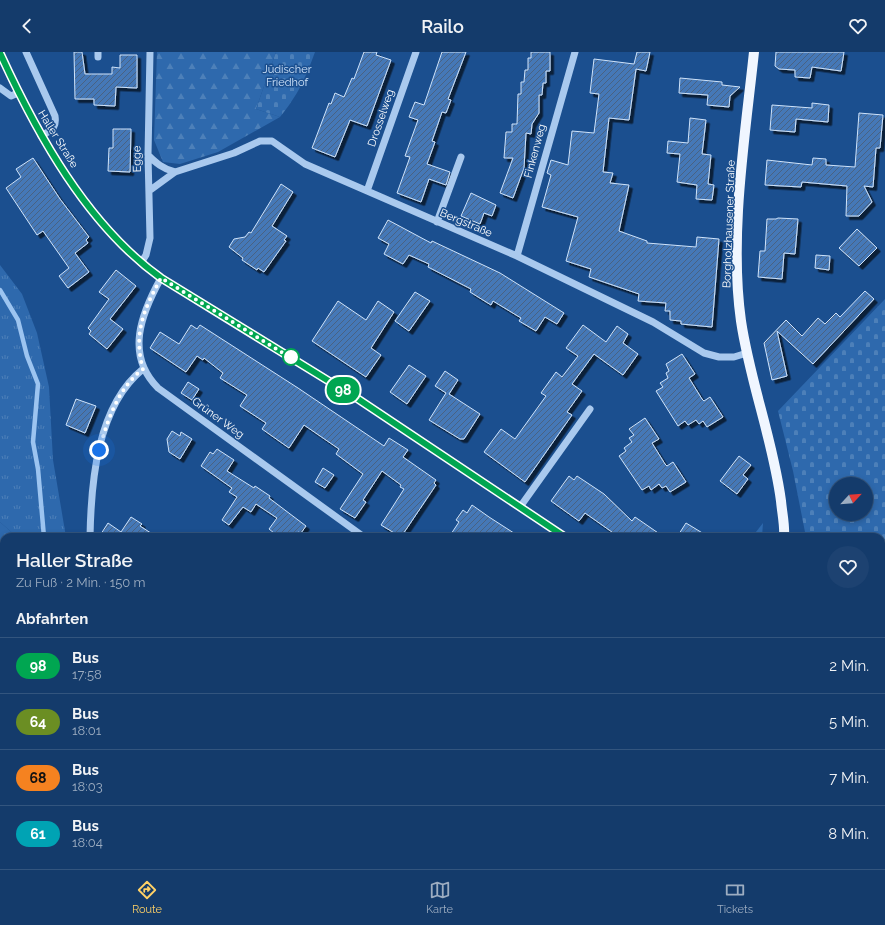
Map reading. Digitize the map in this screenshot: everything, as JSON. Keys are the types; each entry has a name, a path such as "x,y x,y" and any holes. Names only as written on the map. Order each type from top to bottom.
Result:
{"main road":[{"name":"Borgholzhausener Straße","path":"754,52 743,154 737,269 738,300 747,353 777,471 784,533"}],"street":[{"path":"26,52 55,116 55,128 41,136"},
{"name":"Egge","path":"140,263 149,248 148,155 150,52"},
{"name":"Drosselweg","path":"367,191 416,52"},
{"name":"Finkenweg","path":"517,256 575,52"},
{"name":"Haller Straße","path":"0,53 18,93 41,136 54,156 85,200 121,244 140,263 161,278 351,395 559,533"},
{"path":"0,88 11,96 18,93"},
{"name":"Bergstraße","path":"149,191 175,172 266,140 279,144 305,164 517,256 653,322 704,353 719,357 747,353"},
{"path":"148,155 156,163 167,170 175,172"},
{"path":"437,222 461,157"},
{"name":"Grüner Weg","path":"161,278 140,323 139,347 143,369 148,378 158,388 358,533"},
{"path":"90,533 91,498 99,450 108,421 118,398 128,383 143,369"},
{"path":"520,507 590,409"}],"green space":[{"path":"157,52 276,52 256,109 280,117 218,152 180,164 163,162 154,140"},
{"name":"Jüdischer Friedhof","path":"276,52 315,52 308,70 292,101 280,117 256,109"},
{"path":"0,265 22,294 37,333 49,387 53,460 65,533 12,533 0,522"},
{"path":"885,299 885,533 805,533 793,471 778,411"},
{"path":"0,522 12,533 0,533"},
{"path":"763,523 762,533 755,533"}],"building":[{"path":"74,52 82,52 85,74 112,74 112,67 120,68 120,55 137,55 137,88 116,87 115,106 94,105 94,99 75,99"},
{"path":"364,52 377,52 376,55 391,60 367,126 350,120 335,157 312,148 329,103 331,104 335,93 344,97 352,78 354,79"},
{"path":"442,52 466,52 448,99 451,100 446,113 442,112 432,141 435,142 427,164 450,172 446,185 429,179 421,202 397,193 410,157 405,156 418,120 409,117 415,102 424,105"},
{"path":"531,52 550,52 550,71 546,71 546,83 543,83 542,95 539,95 539,113 532,124 531,134 526,133 524,168 513,198 500,193 513,158 504,158 506,132 512,132 512,124 517,124 518,94 521,94 521,82 524,82 525,70 528,70 528,58 531,58"},
{"path":"637,52 650,52 646,71 636,69 629,120 609,118 603,172 613,173 610,183 629,185 619,231 647,241 647,243 696,247 697,237 719,239 712,327 681,324 681,321 670,320 670,311 665,311 666,303 638,301 639,294 589,277 591,269 566,261 578,217 542,207 551,175 547,173 551,160 568,165 572,131 594,133 599,94 590,93 594,59 634,64"},
{"path":"776,52 844,52 841,71 812,67 810,78 795,77 795,70 779,69 775,66"},
{"path":"680,78 722,82 722,85 740,87 730,96 729,107 707,105 708,95 679,93"},
{"path":"812,103 829,105 828,122 796,119 795,132 770,130 772,105 812,108"},
{"path":"859,113 883,115 880,148 876,148 873,187 864,186 872,202 859,216 846,216 847,186 802,182 801,187 765,185 767,160 812,165 813,158 826,159 826,165 855,167"},
{"path":"690,118 706,120 702,154 711,155 708,184 714,185 712,200 696,199 697,185 677,182 680,154 667,153 668,141 688,143"},
{"path":"113,129 131,129 130,172 108,171 109,148 113,148"},
{"path":"33,158 60,199 89,237 86,240 88,243 75,253 89,272 68,288 59,276 69,268 43,231 37,235 6,188 21,177 16,169"},
{"path":"281,184 293,192 272,226 287,236 284,240 286,241 264,272 258,268 257,270 242,260 243,258 229,247 234,239 245,237 249,232 251,233"},
{"path":"471,193 496,205 492,216 484,213 480,224 461,216"},
{"path":"767,219 798,219 795,254 784,253 782,279 758,277 760,251 765,251"},
{"path":"388,220 431,243 432,241 500,273 564,313 557,324 545,317 536,331 519,321 521,318 493,301 491,305 470,292 471,289 428,267 429,264 409,255 403,264 384,254 389,244 378,238"},
{"path":"857,229 877,248 859,266 839,248"},
{"path":"816,255 830,256 829,270 815,268"},
{"path":"116,270 136,286 110,319 123,329 107,349 89,334 91,331 88,328 109,299 99,292"},
{"path":"865,291 874,299 813,364 777,331 787,376 772,380 764,343 786,320 802,336 818,318 825,324 836,313 840,317"},
{"path":"415,292 430,301 409,331 395,321"},
{"path":"338,301 366,320 378,301 394,312 371,348 381,355 366,377 312,341"},
{"path":"191,325 197,329 200,325 298,388 384,446 389,438 408,450 403,457 436,480 434,483 436,485 404,533 394,533 381,525 404,489 400,487 401,485 382,471 363,500 366,502 355,518 340,509 363,474 336,454 339,449 304,425 289,448 262,429 266,423 240,406 247,395 220,378 223,373 204,358 203,360 197,356 186,372 150,348 160,332 179,344"},
{"path":"583,325 606,342 617,326 628,334 623,343 638,354 623,375 594,354 572,384 582,391 567,412 572,415 525,482 484,452 501,429 515,439 546,396 541,393 556,372 562,377 578,356 566,348"},
{"path":"682,354 695,374 689,378 702,399 704,401 710,397 723,417 707,427 703,421 699,424 696,420 688,425 685,421 678,426 656,391 663,387 660,383 668,378 666,373 669,371 666,364"},
{"path":"409,365 426,376 407,404 390,392"},
{"path":"445,371 458,380 449,394 480,414 464,439 460,439 429,420 446,393 435,386"},
{"path":"188,382 199,389 192,400 181,393"},
{"path":"76,399 96,406 85,433 66,425"},
{"path":"645,418 659,439 652,443 665,464 667,466 673,462 686,482 670,492 666,486 662,488 659,484 651,490 649,486 642,490 619,456 626,451 624,448 632,442 629,438 634,435 629,429"},
{"path":"172,431 180,436 181,432 192,439 180,459 169,452 167,439"},
{"path":"217,449 234,460 227,471 270,496 269,498 306,526 301,533 274,533 269,529 277,518 256,504 251,512 243,507 229,525 222,520 237,497 229,492 232,488 201,466 210,452 213,454"},
{"path":"739,456 751,465 743,475 748,479 737,494 720,481"},
{"path":"323,468 334,475 325,488 315,482"},
{"path":"569,476 574,480 577,476 604,494 632,521 635,517 658,533 613,533 585,513 579,521 551,501"},
{"path":"472,505 514,533 452,533 459,522 456,520 463,510 467,513"},
{"path":"131,517 142,524 140,526 151,533 102,533 108,523 121,532"},
{"path":"686,523 702,533 680,533"}],"waterway":[{"path":"0,290 18,320 27,356 38,384 33,442 38,469 44,533"}],"bus line":[{"name":"98","path":"0,53 18,93 41,136 54,156 85,200 121,244 140,263 161,278 358,399 559,533"}],"route":[{"path":"99,450 108,421 118,398 128,383 143,369 140,358 140,323 155,288 161,278 296,361 291,357"}]}
